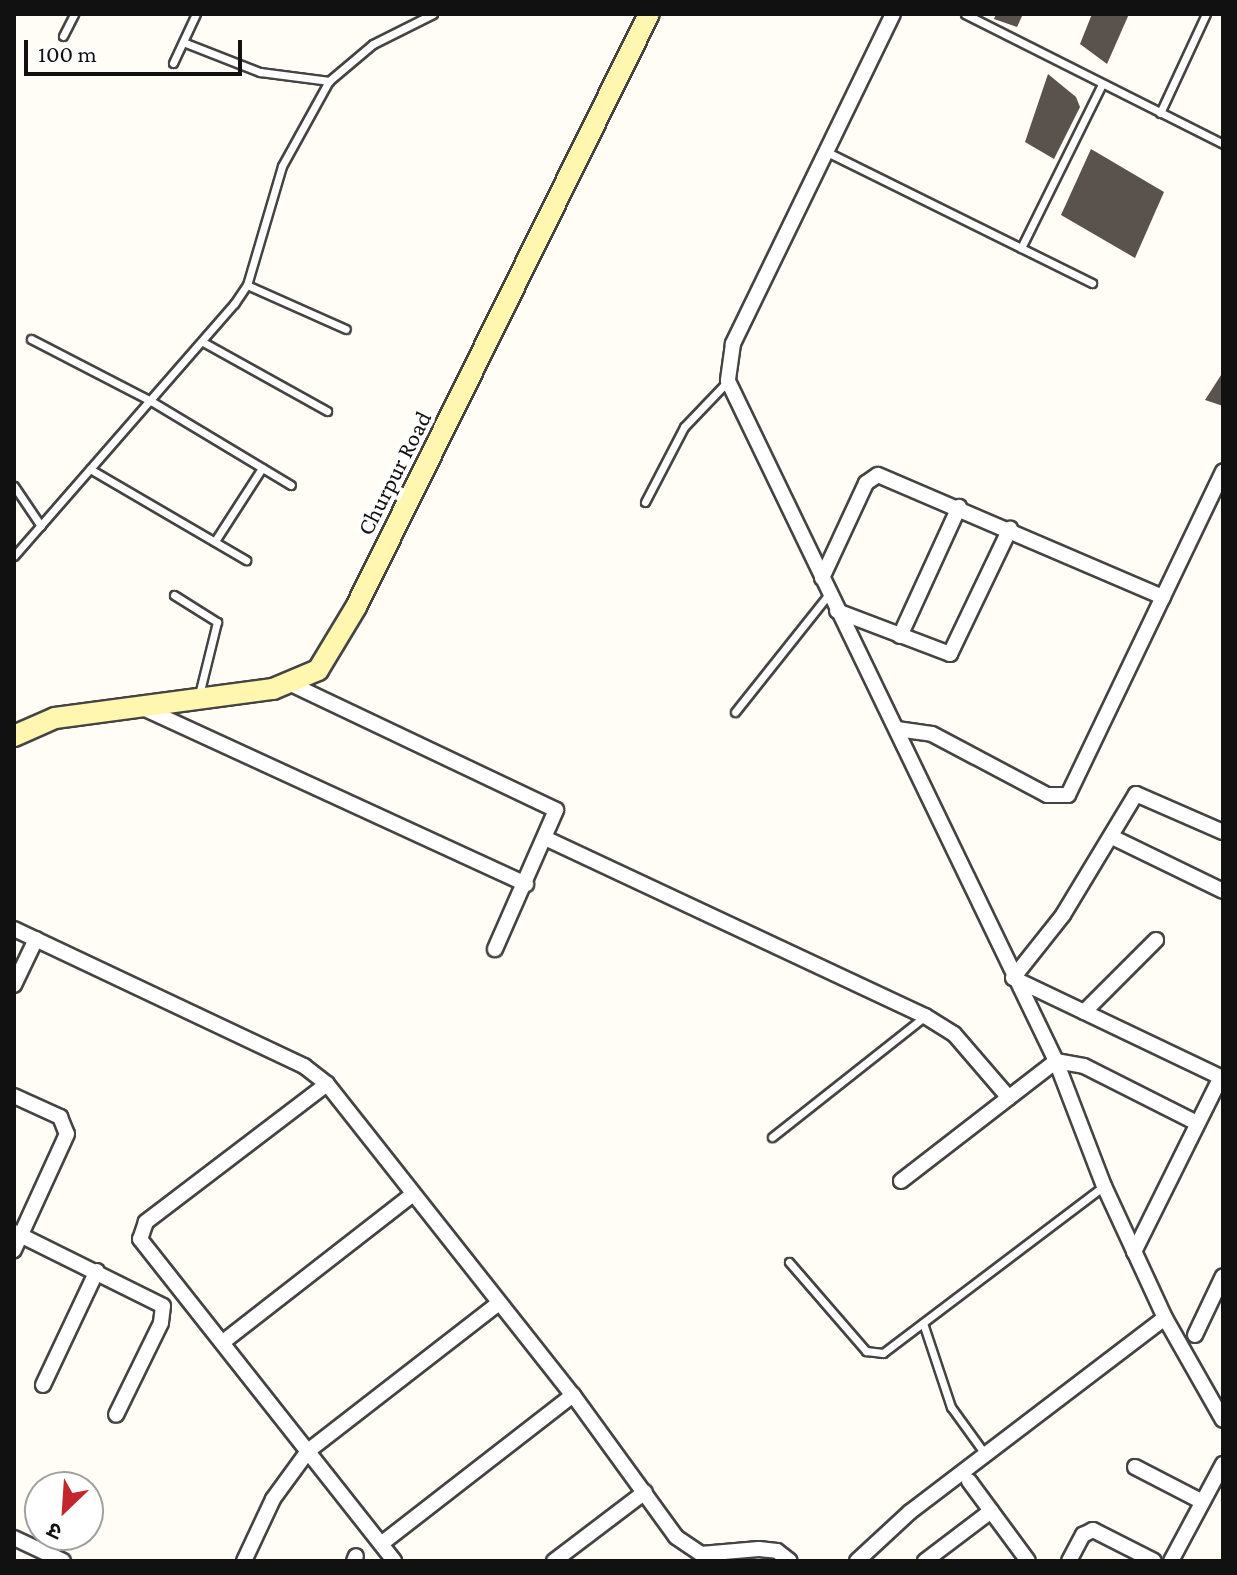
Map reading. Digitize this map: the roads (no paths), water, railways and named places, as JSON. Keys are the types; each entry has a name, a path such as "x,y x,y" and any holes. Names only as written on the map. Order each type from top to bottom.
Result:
{"street":[{"name":"Churpur Road","path":"14,736 55,718 293,685 318,670 336,647 649,14"},
{"path":"893,14 733,344 728,381 837,611 897,729 1013,978 1056,1061 1104,1186 1165,1318 1223,1420"},
{"path":"897,729 932,734 1047,795 1068,795 1223,471"},
{"path":"822,578 871,477 887,477 1163,597"},
{"path":"900,636 959,507"},
{"path":"837,611 946,654 953,651 1010,529"},
{"path":"293,685 549,805 557,814 495,949"},
{"path":"141,706 526,884"},
{"path":"1013,978 1063,915 1136,794 1223,832"},
{"path":"1112,837 1223,891"},
{"path":"547,839 925,1016 954,1034 1009,1098"},
{"path":"14,929 304,1066 327,1084 573,1395 687,1549 717,1556 759,1549 790,1561"},
{"path":"14,985 36,939"},
{"path":"1084,1012 1156,940"},
{"path":"1013,978 1222,1078 1134,1252"},
{"path":"901,1181 1056,1061 1084,1066 1197,1123"},
{"path":"327,1084 142,1228 140,1239 394,1561"},
{"path":"14,1096 60,1117 67,1134 17,1234 14,1250"},
{"path":"223,1342 413,1194"},
{"path":"17,1234 157,1300 164,1314 116,1415"},
{"path":"43,1385 97,1271"},
{"path":"1195,1335 1223,1276"},
{"path":"244,1561 273,1499 308,1451 499,1303"},
{"path":"857,1561 985,1454 1165,1318"},
{"path":"381,1544 573,1395"},
{"path":"1171,1561 1223,1464"},
{"path":"1135,1467 1201,1501"},
{"path":"969,1481 1028,1561"},
{"path":"554,1561 645,1492"},
{"path":"925,1561 991,1511"},
{"path":"1069,1561 1083,1535 1093,1530 1154,1561"},
{"path":"14,1538 63,1561"}],"lane":[{"path":"63,36 74,14"},
{"path":"173,63 196,14"},
{"path":"14,556 203,342 247,285 282,166 329,81 373,44 433,14"},
{"path":"965,14 1223,144"},
{"path":"1160,113 1206,14"},
{"path":"183,42 260,72 329,81"},
{"path":"1021,248 1102,84"},
{"path":"825,151 1092,283"},
{"path":"247,285 346,329"},
{"path":"31,339 151,401 291,485"},
{"path":"203,342 327,411"},
{"path":"645,502 684,427 728,381"},
{"path":"215,541 262,468"},
{"path":"90,469 246,560"},
{"path":"14,486 41,526"},
{"path":"735,712 829,594"},
{"path":"174,595 217,622 198,697"},
{"path":"772,1137 925,1016"},
{"path":"789,1262 866,1351 883,1353 1104,1186"},
{"path":"923,1323 951,1407 985,1454"}]}
